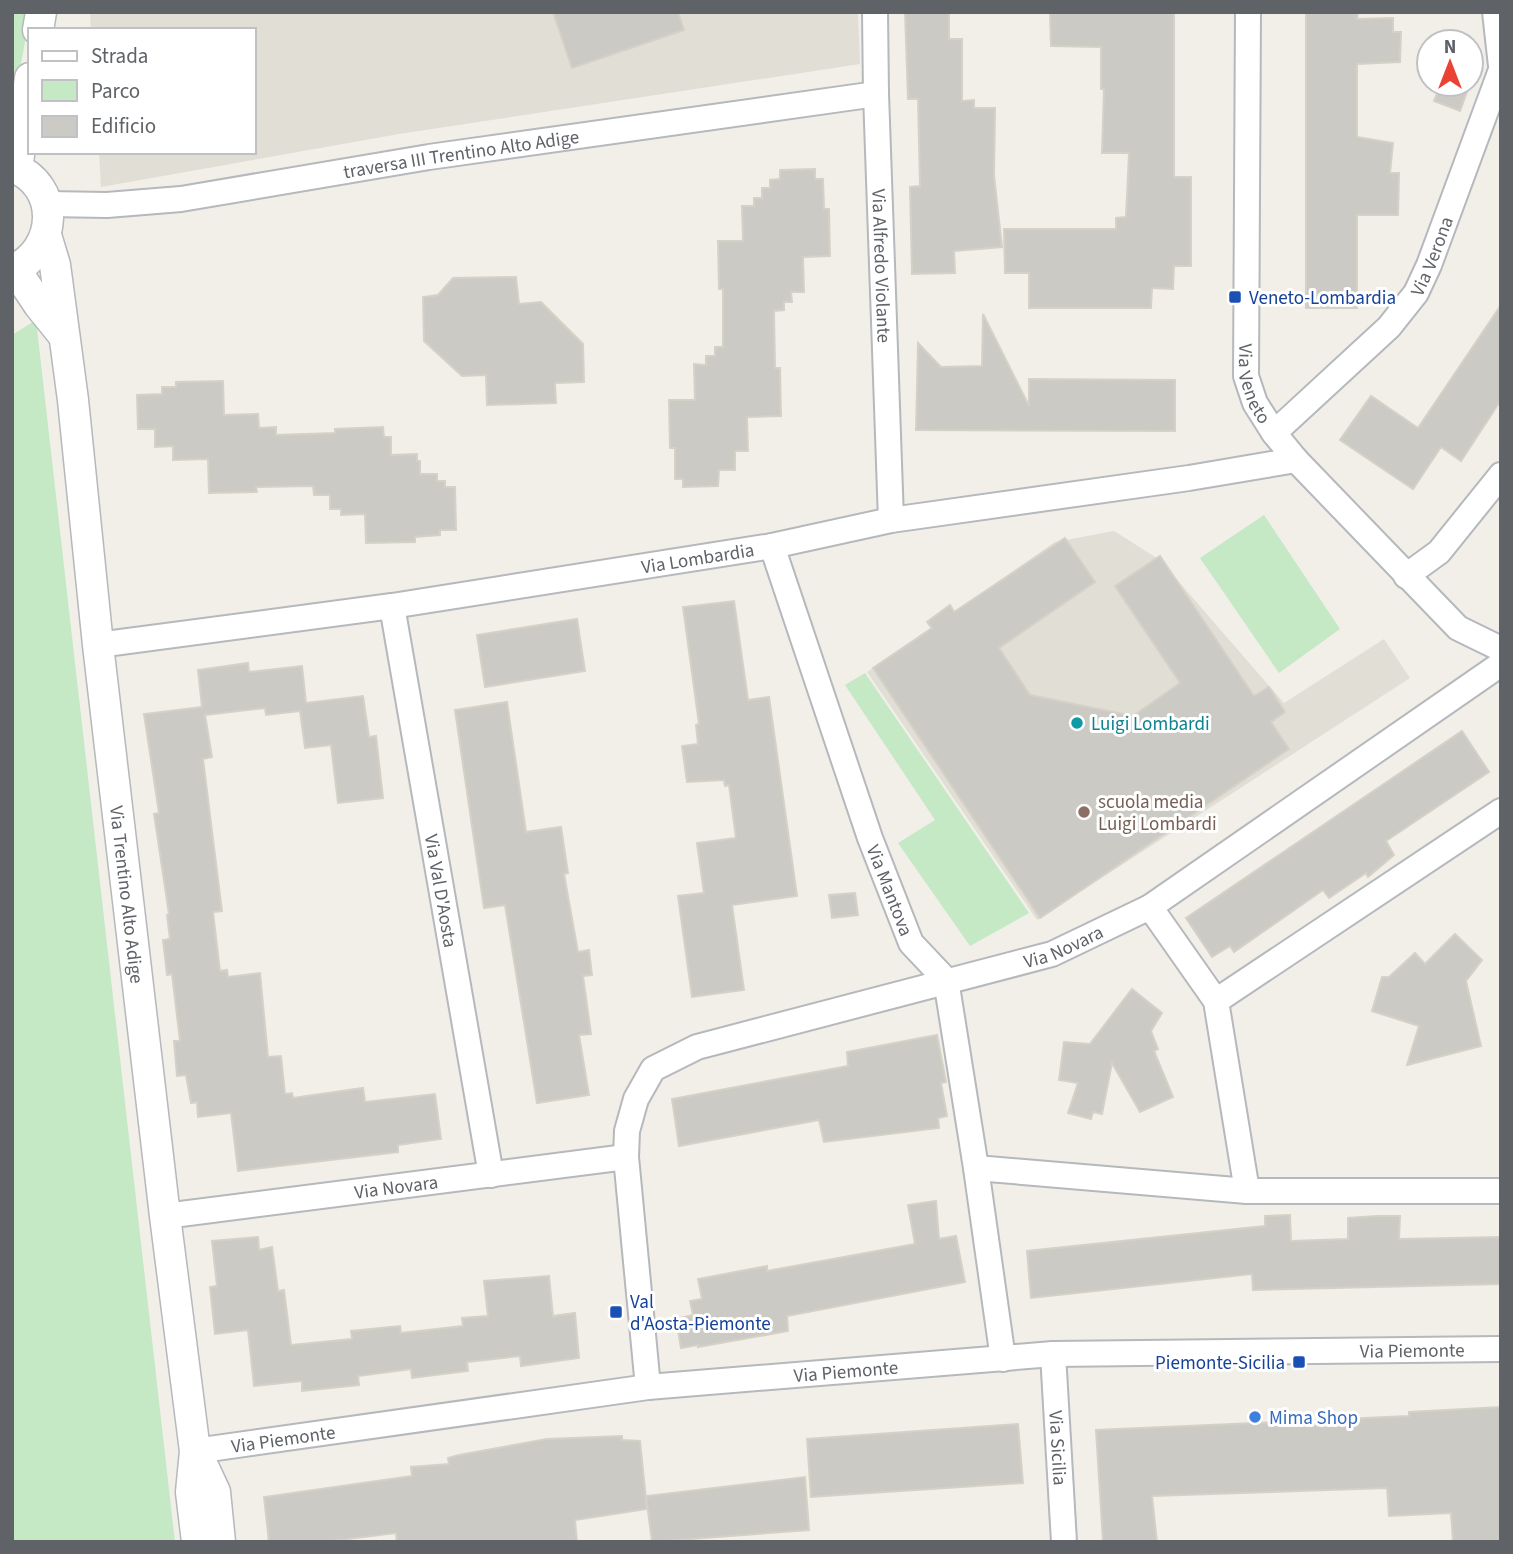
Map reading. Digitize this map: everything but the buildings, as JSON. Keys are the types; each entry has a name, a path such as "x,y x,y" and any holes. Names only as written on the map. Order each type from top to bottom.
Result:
{"street":[{"name":"Via Alfredo Violante","path":"875,12 891,520"},
{"name":"Via Veneto","path":"1248,12 1245,376 1255,403 1296,460 1406,576 1458,628 1501,649"},
{"name":"Via Verona","path":"1274,433 1389,327 1416,293 1429,265 1501,68 1495,12"},
{"path":"28,90 15,168 30,178 47,204"},
{"name":"traversa III Trentino Alto Adige","path":"47,204 119,205 181,200 429,157 876,94"},
{"name":"Via Trentino Alto Adige","path":"47,204 49,219 46,235 55,265 73,400 98,645 195,1451"},
{"path":"46,235 29,261 14,269 65,336"},
{"name":"Via Lombardia","path":"98,645 392,606 772,546 891,520 1189,478 1296,460"},
{"path":"1406,576 1490,506 1501,475"},
{"name":"Via Mantova","path":"772,546 870,838 911,943 946,980"},
{"name":"Via Val D'Aosta","path":"392,606 491,1175"},
{"name":"Via Novara","path":"648,1387 626,1157 627,1131 636,1100 653,1069 697,1047 1052,954 1150,907 1501,664"},
{"path":"1216,1001 1501,811"},
{"path":"1150,907 1216,1001 1247,1191"},
{"path":"946,980 1003,1359"},
{"name":"Via Novara","path":"165,1216 626,1157"},
{"path":"976,1168 1247,1191 1501,1191"},
{"name":"Via Piemonte","path":"195,1451 648,1387 1053,1354 1501,1349"},
{"name":"Via Sicilia","path":"1053,1354 1065,1542"},
{"path":"195,1451 191,1492 197,1542"},
{"path":"195,1451 215,1492 220,1542"}],"shaded area":[{"path":"90,12 858,12 860,64 399,134 101,187 99,154 256,154 256,28 91,28"},
{"name":"scuola media Luigi Lombardi","path":"1114,531 1160,560 1284,703 1384,639 1410,678 1037,920 867,672 1055,542"}],"green space":[{"path":"12,12 25,12 27,31 12,112"},
{"path":"36,320 175,1542 12,1542 12,335"},
{"path":"1264,515 1340,629 1279,673 1200,558"},
{"path":"865,673 1029,913 970,946 898,843 935,820 845,685"}],"place":[{"name":"Veneto-Lombardia","path":"1235,297"},
{"name":"Luigi Lombardi","path":"1077,723"},
{"name":"scuola media Luigi Lombardi","path":"1084,812"},
{"name":"Val d'Aosta-Piemonte","path":"616,1312"},
{"name":"Piemonte-Sicilia","path":"1299,1362"},
{"name":"Mima Shop","path":"1255,1417"}]}
